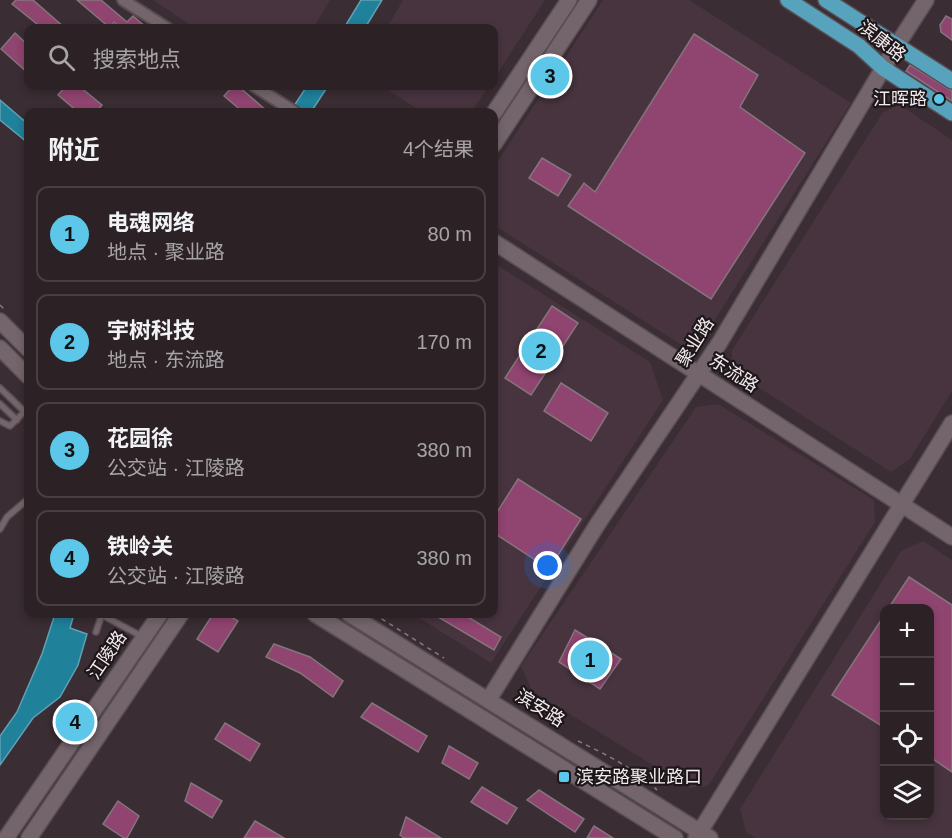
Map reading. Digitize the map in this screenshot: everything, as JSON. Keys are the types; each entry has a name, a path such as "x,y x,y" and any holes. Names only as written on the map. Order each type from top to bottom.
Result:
{"main road":[{"name":"滨康路","path":"788,0 859,45 883,68 952,113"},
{"name":"滨康路","path":"825,0 952,81"}],"street":[{"path":"123,0 161,24"},
{"path":"497,108 569,0"},
{"path":"498,138 589,0"},
{"name":"聚业路","path":"489,699 597,525 720,342 926,0"},
{"path":"260,90 287,108"},
{"name":"东流路","path":"498,245 952,537"},
{"path":"0,321 24,340"},
{"path":"0,348 24,372"},
{"path":"702,836 952,423"},
{"name":"江陵路","path":"6,838 157,618"},
{"name":"江陵路","path":"29,838 178,618"},
{"path":"321,618 675,838"},
{"name":"滨安路","path":"356,618 489,699 702,836"}],"lane":[{"path":"0,388 24,408"},
{"path":"0,404 17,420"},
{"path":"0,421 10,426 24,413"},
{"path":"0,528 7,517 24,502"},
{"path":"96,632 101,618"},
{"path":"109,618 144,637"}],"path":[{"path":"380,618 444,658"},
{"path":"577,741 601,752 648,782 660,794"}],"shaded area":[{"path":"153,0 330,0 315,24 189,24"},
{"path":"403,0 545,0 498,73 498,24 389,24"},
{"path":"603,0 689,0 851,103 701,342 683,346 498,228 498,161"},
{"path":"388,90 486,90 474,108 416,108"},
{"path":"900,105 952,140 952,391 910,459 891,472 731,370 732,350 883,112"},
{"path":"498,266 650,362 663,400 491,663 419,618 498,618"},
{"path":"718,404 874,500 875,522 708,786 690,788 532,691 521,666 696,407"},
{"path":"923,541 952,560 952,838 755,838 746,832 740,809 901,551"}],"water":[{"path":"361,0 382,0 367,24 346,24"},
{"path":"304,90 325,90 314,108 293,108"},
{"path":"0,100 24,121 24,140 0,120"},
{"path":"54,618 73,618 70,628 87,634 78,665 60,697 33,718 0,765 0,736 17,712 42,654"}],"building":[{"path":"16,0 33,0 60,24 37,24 12,4"},
{"path":"77,0 101,0 127,22 133,16 142,24 116,24 114,22 105,24"},
{"path":"946,16 952,19 952,40 941,32 940,25"},
{"path":"15,33 24,41 24,69 1,49"},
{"path":"694,34 758,75 740,107 805,153 711,299 568,206 584,183 595,192"},
{"path":"910,65 952,91 952,101 906,71"},
{"path":"62,90 84,90 102,105 99,108 73,108 58,95"},
{"path":"229,90 243,90 263,108 238,108 224,96"},
{"path":"542,158 571,175 558,196 529,178"},
{"path":"552,306 578,323 531,395 505,378"},
{"path":"561,383 608,413 591,441 544,411"},
{"path":"518,479 581,519 549,569 498,536 498,511"},
{"path":"909,577 952,605 952,772 934,760 934,604 891,604"},
{"path":"210,618 233,618 238,621 218,652 197,639"},
{"path":"440,618 470,618 501,637 494,650"},
{"path":"880,622 880,725 832,695"},
{"path":"575,630 621,659 600,689 559,662"},
{"path":"274,644 310,657 343,681 333,697 300,673 266,657"},
{"path":"372,703 427,736 418,752 361,717"},
{"path":"225,723 260,744 250,761 215,739"},
{"path":"449,746 478,763 469,779 442,763"},
{"path":"191,783 222,801 212,818 185,801"},
{"path":"482,787 517,808 507,824 471,802"},
{"path":"539,790 584,819 575,832 527,800"},
{"path":"118,801 139,816 127,838 103,824"},
{"path":"406,817 441,838 404,838 400,835"},
{"path":"255,821 284,838 244,838"},
{"path":"594,826 613,838 587,838"}],"place":[{"name":"花园徐","path":"550,76"},
{"name":"江晖路","path":"939,99"},
{"name":"宇树科技","path":"541,351"},
{"name":"电魂网络","path":"590,660"},
{"name":"铁岭关","path":"75,722"},
{"name":"滨安路聚业路口","path":"564,777"}]}
